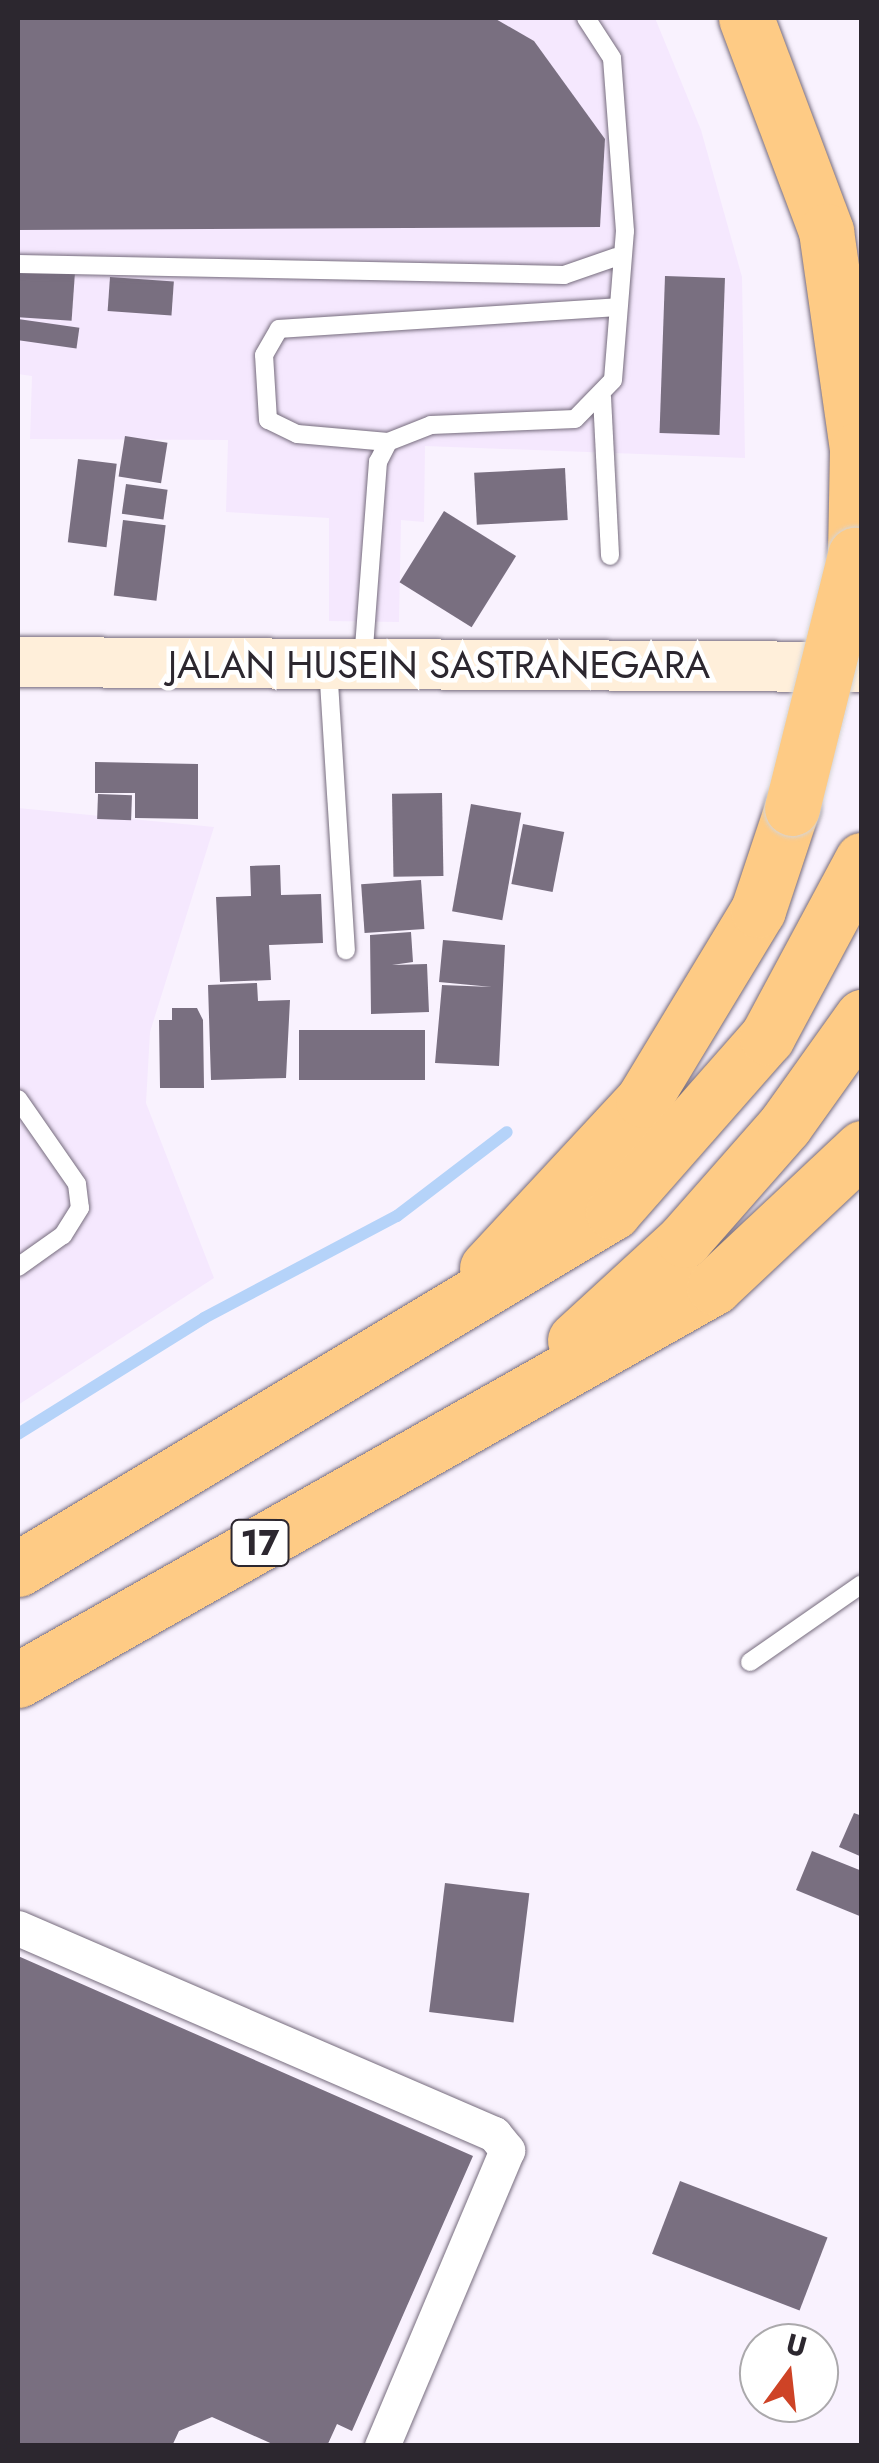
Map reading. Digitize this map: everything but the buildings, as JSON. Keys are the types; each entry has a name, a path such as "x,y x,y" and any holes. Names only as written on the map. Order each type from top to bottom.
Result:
{"highway":[{"path":"452,1308 642,1100 758,910 792,808 855,556 857,450 826,231 746,18"},
{"path":"18,1569 613,1212 767,1037 862,860"},
{"path":"502,1406 684,1240 786,1125 862,1017"},
{"path":"502,1406 714,1287 862,1148"},
{"name":"17","path":"18,1680 502,1406"}],"main road":[{"name":"JALAN HUSEIN SASTRANEGARA","path":"18,662 862,667"}],"street":[{"path":"18,1928 494,2134 506,2150 382,2446"}],"lane":[{"path":"586,18 612,58 625,231 616,258 617,364 602,397 575,419 431,426 388,442 297,434 268,420 264,355 279,329 616,307"},
{"path":"18,264 564,275 616,258"},
{"path":"602,397 610,556"},
{"path":"346,950 331,728 346,666 378,462 388,442"},
{"path":"18,1098 77,1184 80,1208 63,1235 18,1267"},
{"path":"750,1662 862,1584"}],"shaded area":[{"path":"18,18 655,18 701,130 742,277 745,458 425,446 424,522 401,520 399,622 329,621 329,518 226,512 228,440 30,439 32,376 18,374"},
{"path":"18,808 214,827 150,1032 146,1103 214,1278 18,1405"}],"waterway":[{"path":"18,1434 204,1318 397,1216 507,1132"}]}
